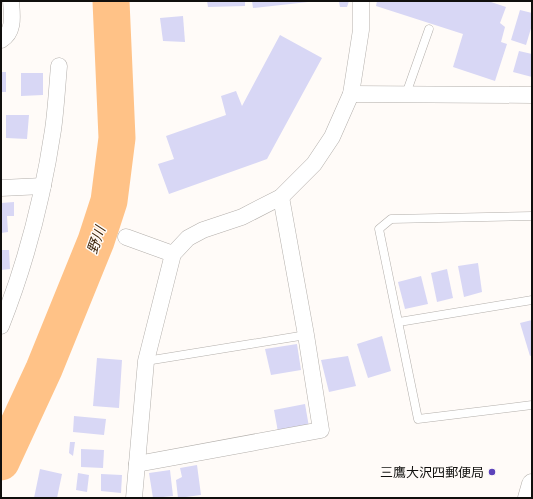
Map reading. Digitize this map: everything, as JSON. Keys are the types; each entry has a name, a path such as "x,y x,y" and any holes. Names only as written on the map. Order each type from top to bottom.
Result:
{"street":[{"path":"1,40 9,34 12,22 11,1"},
{"path":"134,498 146,361 174,254 188,238 202,230 242,217 281,197 314,164 332,137 351,94 361,30 361,1"},
{"path":"1,326 5,305 28,248 43,186 54,129 59,66"},
{"path":"351,94 532,96"},
{"path":"1,188 43,186"},
{"path":"137,464 321,430 306,335 281,197"},
{"path":"126,237 174,254"},
{"path":"528,498 532,484"}],"lane":[{"path":"406,94 429,29"},
{"path":"532,216 391,219 379,229 418,419 532,405"},
{"path":"399,322 532,300"},
{"path":"146,361 306,335"}],"building":[{"path":"207,1 245,1 245,6 208,7"},
{"path":"252,1 308,1 308,2 253,8"},
{"path":"336,1 349,1 347,7 340,7 339,2"},
{"path":"377,1 488,1 506,7 500,23 505,27 501,42 507,44 495,81 453,67 463,34 376,6"},
{"path":"520,10 532,13 532,25 526,45 511,40"},
{"path":"183,16 185,42 163,41 160,18"},
{"path":"280,35 322,58 267,159 169,194 158,164 174,159 166,136 226,115 221,96 236,91 242,106"},
{"path":"519,51 532,54 532,77 513,72"},
{"path":"1,72 6,72 6,92 1,92"},
{"path":"21,73 43,73 43,95 21,96"},
{"path":"6,115 29,115 27,139 6,138"},
{"path":"14,202 14,216 7,216 8,232 1,233 1,203"},
{"path":"1,250 9,250 10,269 1,270"},
{"path":"478,263 482,292 464,297 458,266"},
{"path":"447,269 453,298 437,302 431,273"},
{"path":"421,276 428,304 405,309 398,282"},
{"path":"532,320 532,355 530,356 520,323"},
{"path":"382,336 391,371 368,378 357,344"},
{"path":"297,344 301,370 271,375 265,349"},
{"path":"348,356 356,386 329,392 321,360"},
{"path":"97,358 122,360 119,408 93,406"},
{"path":"305,404 309,427 278,432 274,410"},
{"path":"74,416 106,419 104,435 73,432"},
{"path":"70,442 75,442 73,456 69,453"},
{"path":"81,449 104,450 103,468 81,467"},
{"path":"197,465 201,495 178,498 176,480 182,477 180,468"},
{"path":"40,469 62,474 57,498 34,498"},
{"path":"170,470 173,496 153,498 149,473"},
{"path":"78,473 89,475 87,492 76,490"},
{"path":"101,474 122,475 121,493 101,491"}],"waterway":[{"name":"野川","path":"1,462 44,369 96,241 109,201 117,138 111,1"}],"place":[{"name":"三鷹大沢四郵便局","path":"492,472"}]}
